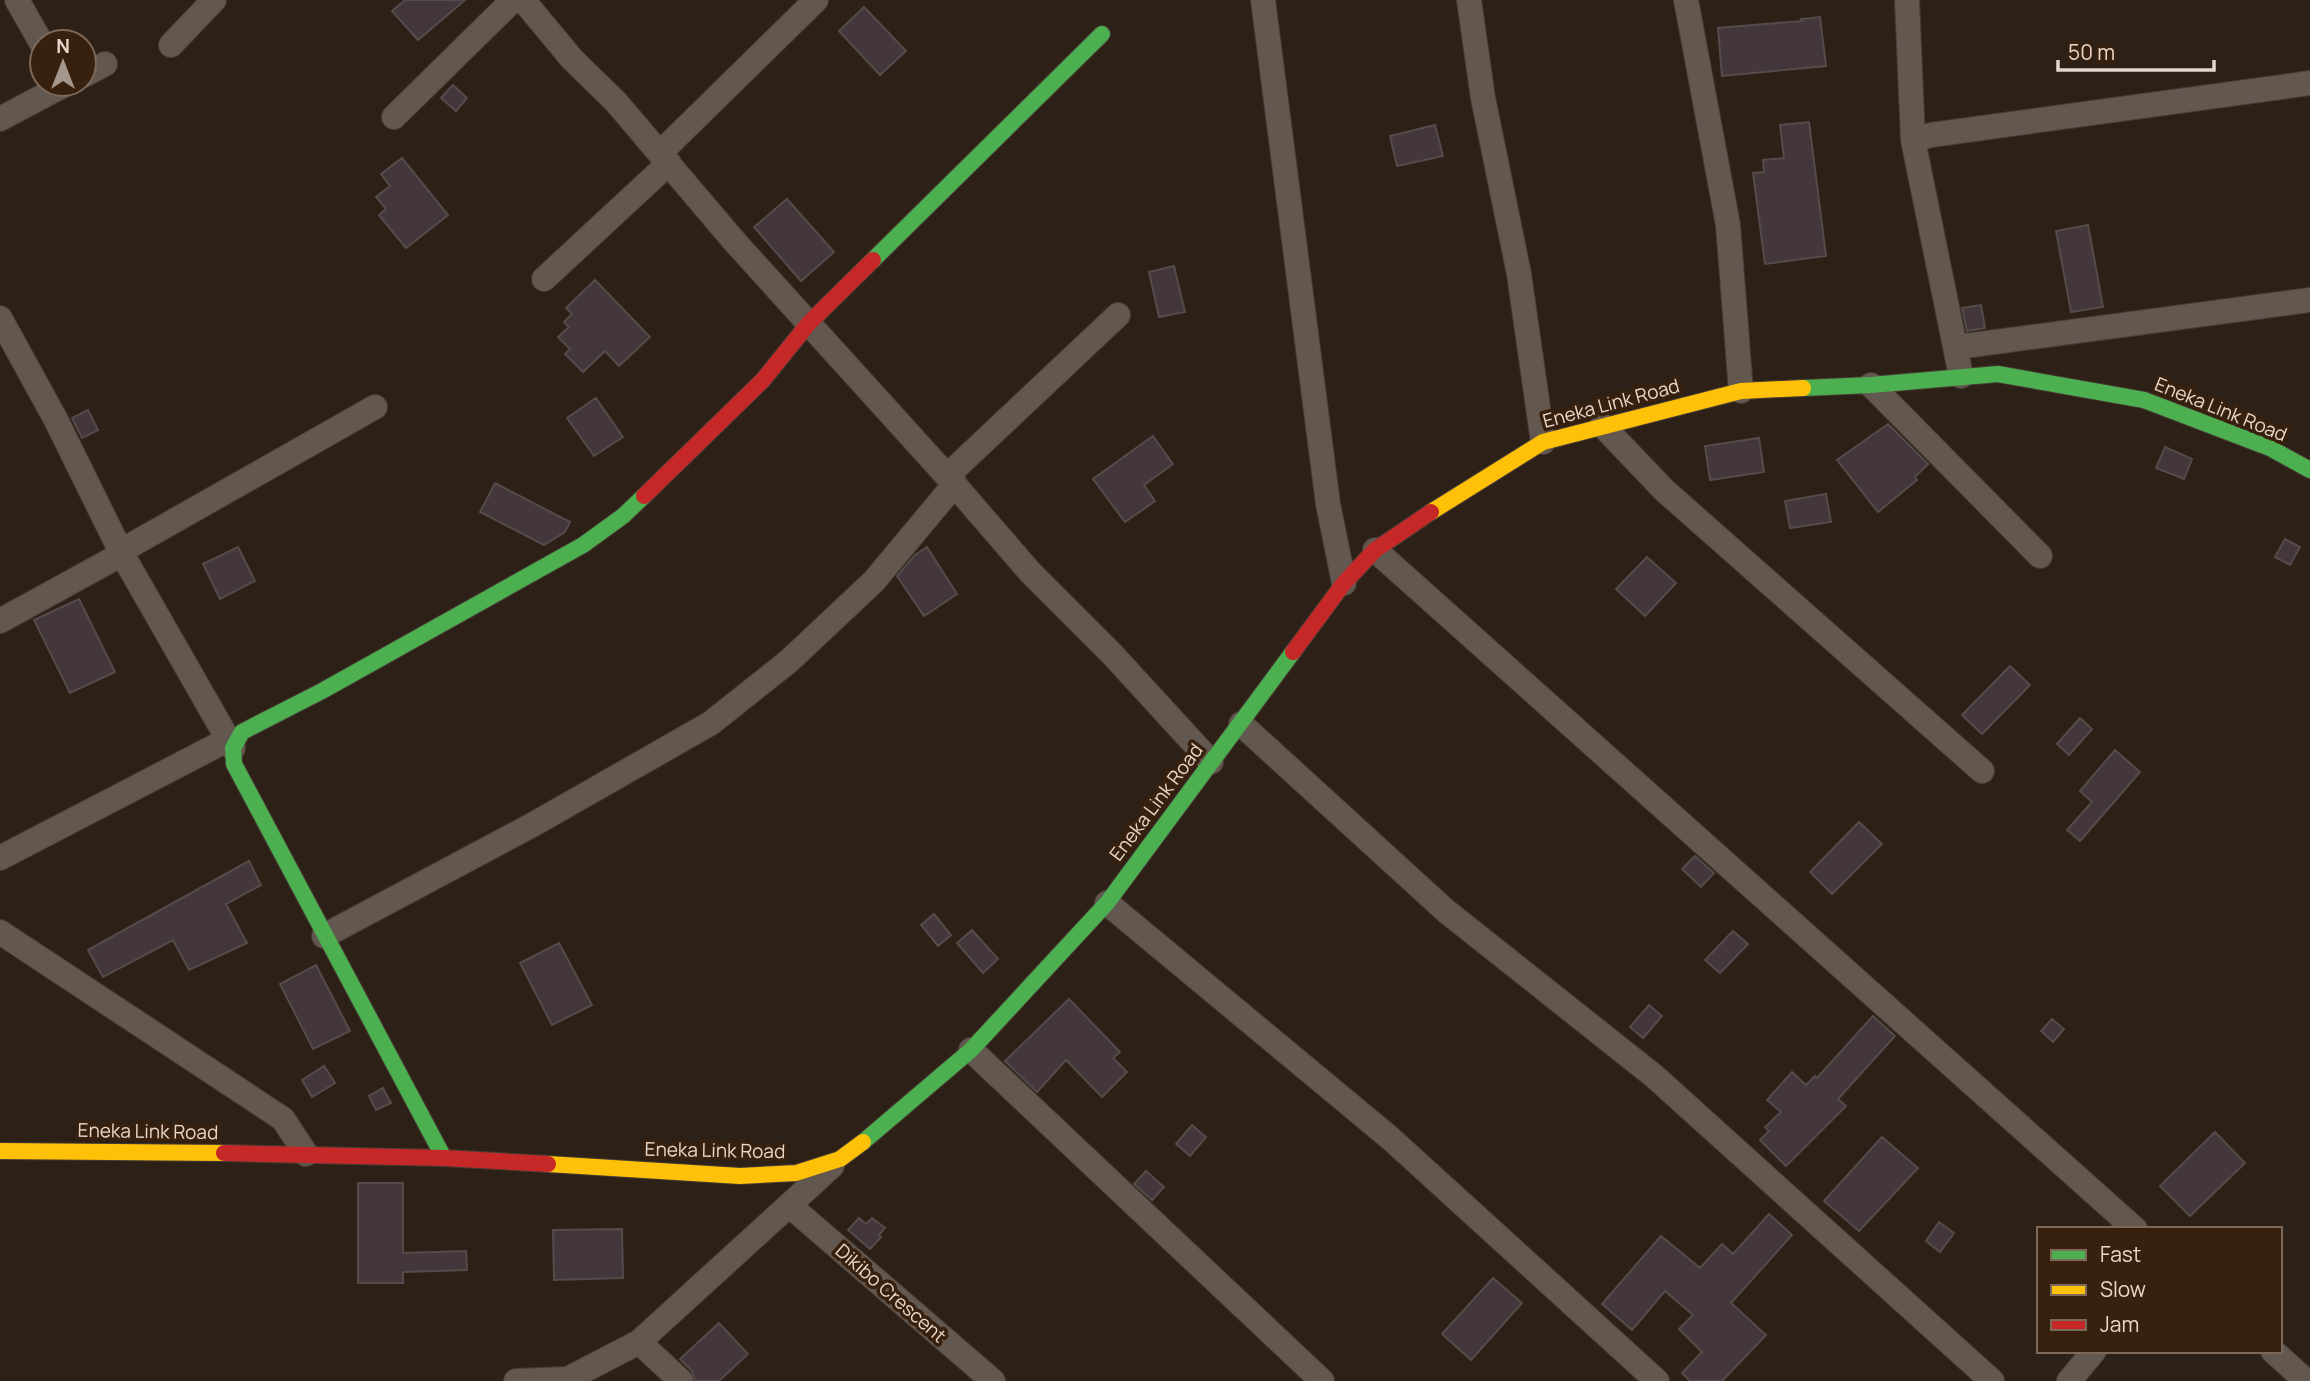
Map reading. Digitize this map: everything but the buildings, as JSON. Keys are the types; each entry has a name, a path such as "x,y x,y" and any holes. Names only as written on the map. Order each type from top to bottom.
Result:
{"street":[{"path":"18,0 33,28"},
{"path":"171,45 214,0"},
{"path":"394,117 513,0"},
{"path":"523,0 572,59 615,102 735,242 951,480 1030,572 1112,654 1211,762"},
{"path":"544,279 816,0"},
{"path":"1263,0 1328,504 1344,583"},
{"path":"1469,0 1483,98 1518,274 1543,442"},
{"path":"1686,0 1728,225 1741,391"},
{"path":"1907,0 1913,140 1961,376"},
{"path":"0,858 231,744 242,732 525,579 593,538 623,516 763,380 809,323 1102,34"},
{"path":"1913,140 1931,135 2310,83"},
{"path":"0,119 39,98"},
{"path":"1957,347 2310,300"},
{"path":"324,936 534,824 711,723 789,661 874,581 951,480 1118,314"},
{"path":"0,318 122,553 231,744 234,764 444,1158"},
{"name":"Eneka Link Road","path":"0,1151 306,1154 444,1158 740,1176 796,1173 840,1159 880,1129 971,1050 1107,903 1344,583 1375,550 1446,501 1543,442 1741,391 1871,385 1998,374 2144,400 2270,448 2310,470"},
{"path":"1871,385 2040,556"},
{"path":"0,621 374,407"},
{"path":"1602,425 1664,490 1982,771"},
{"path":"1375,550 2133,1227"},
{"path":"1241,724 1446,911 1654,1076 1992,1381"},
{"path":"1107,903 1390,1138 1657,1381"},
{"path":"0,932 283,1119 306,1154"},
{"path":"971,1050 1322,1381"},
{"path":"516,1381 566,1380 639,1342 840,1159"},
{"name":"Dikibo Crescent","path":"789,1205 993,1381"},
{"path":"639,1342 681,1381"},
{"path":"2068,1381 2092,1353"},
{"path":"2275,1353 2306,1381"}],"traffic: fast":[{"path":"873,260 1102,34"},
{"path":"1803,388 1998,374 2144,400 2270,448 2310,470"},
{"path":"444,1158 234,764 233,748 242,732 322,691 583,545 623,516 644,496"},
{"path":"863,1142 971,1050 1107,903 1293,652"}],"traffic: slow":[{"path":"1431,512 1543,442 1741,391 1803,388"},
{"path":"548,1164 740,1176 796,1173 840,1159 863,1142"},
{"path":"0,1151 224,1153"}],"traffic: jam":[{"path":"644,496 763,380 809,323 873,260"},
{"path":"1293,652 1344,583 1375,550 1431,512"},
{"path":"224,1153 444,1158 548,1164"}]}
